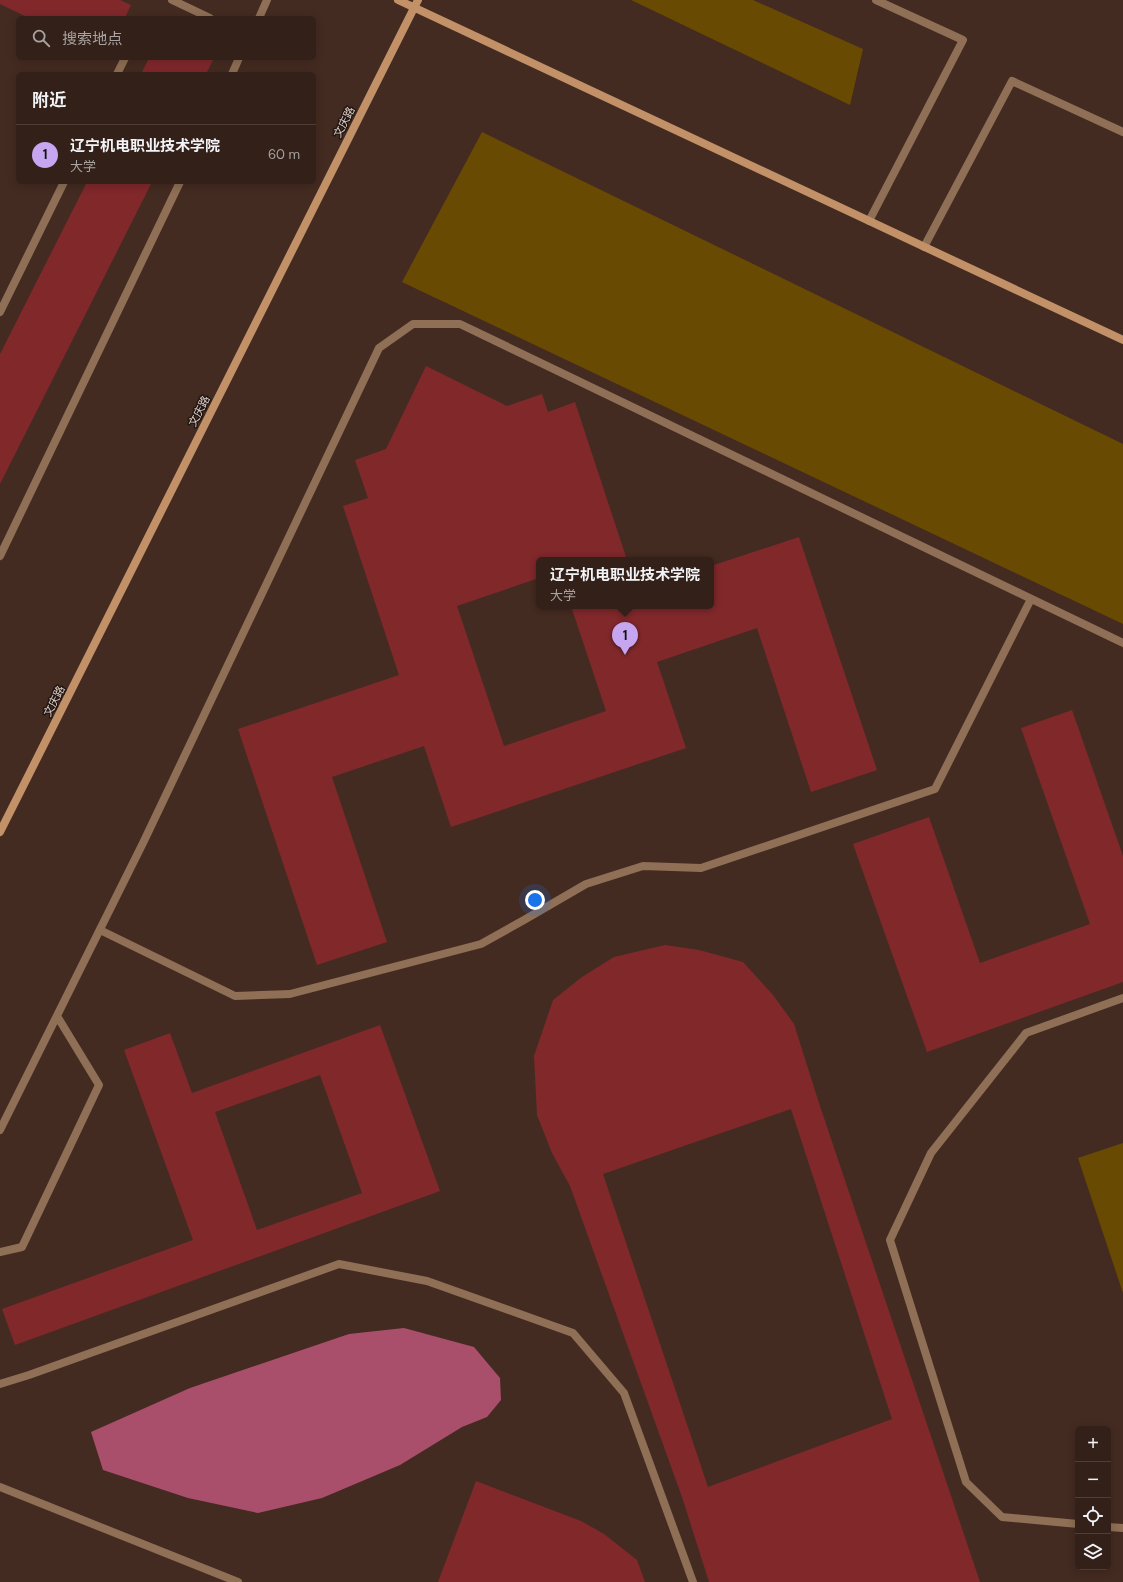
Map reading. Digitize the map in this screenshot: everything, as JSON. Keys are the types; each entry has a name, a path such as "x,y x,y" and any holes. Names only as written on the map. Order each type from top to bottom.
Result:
{"street":[{"path":"172,0 206,16"},
{"path":"259,16 267,0"},
{"path":"398,0 1123,340"},
{"name":"文庆路","path":"0,832 418,0"},
{"path":"869,221 963,40 876,0"},
{"path":"118,72 124,60"},
{"path":"233,72 238,60"},
{"path":"924,247 1012,81 1123,132"},
{"path":"0,312 63,184"},
{"path":"0,556 179,184"},
{"path":"0,1130 143,844 379,348 414,324 460,324 1123,643"},
{"path":"100,930 235,996 290,994 481,944 586,884 643,866 701,868 935,789 1031,599"},
{"path":"1075,1524 1002,1517 966,1482 890,1240 932,1153 1026,1033 1123,998"},
{"path":"0,1252 22,1247 99,1085 57,1016"},
{"path":"0,1384 339,1264 427,1280 573,1333 624,1393 693,1582"},
{"path":"0,1487 238,1582"},
{"path":"1111,1527 1123,1528"}],"shaded area":[{"path":"631,0 753,0 863,49 850,105"},
{"path":"482,132 1123,444 1123,624 402,282"},
{"path":"1123,1143 1123,1293 1078,1158"},
{"path":"404,1328 474,1347 500,1378 501,1400 487,1417 462,1427 400,1465 322,1498 258,1513 188,1498 103,1470 91,1432 190,1388 349,1334"}],"building":[{"path":"0,0 120,0 131,5 126,16 25,16 0,4"},
{"path":"148,60 213,60 207,72 142,72"},
{"path":"86,184 151,184 0,484 0,354"},
{"path":"426,366 507,406 542,394 548,412 575,402 626,557 536,557 536,579 457,606 504,746 606,711 572,609 714,609 714,565 799,537 877,770 811,792 757,628 657,662 686,748 451,827 424,746 332,777 387,942 317,965 238,729 399,675 343,506 368,498 355,460 386,449"},
{"path":"1072,710 1123,856 1123,982 927,1052 853,844 929,817 980,963 1090,924 1021,728"},
{"path":"665,945 699,950 743,962 773,995 794,1024 818,1100 980,1582 709,1582 682,1497 570,1186 552,1153 537,1115 534,1056 553,1000 582,977 614,957","holes":["791,1109 892,1419 708,1487 603,1174"]},
{"path":"380,1025 440,1191 15,1345 2,1309 193,1240 124,1050 170,1033 192,1093","holes":["320,1075 362,1193 257,1230 215,1112"]},
{"path":"476,1481 581,1521 604,1534 637,1560 645,1582 438,1582"}],"place":[{"name":"辽宁机电职业技术学院","path":"625,655"}]}
